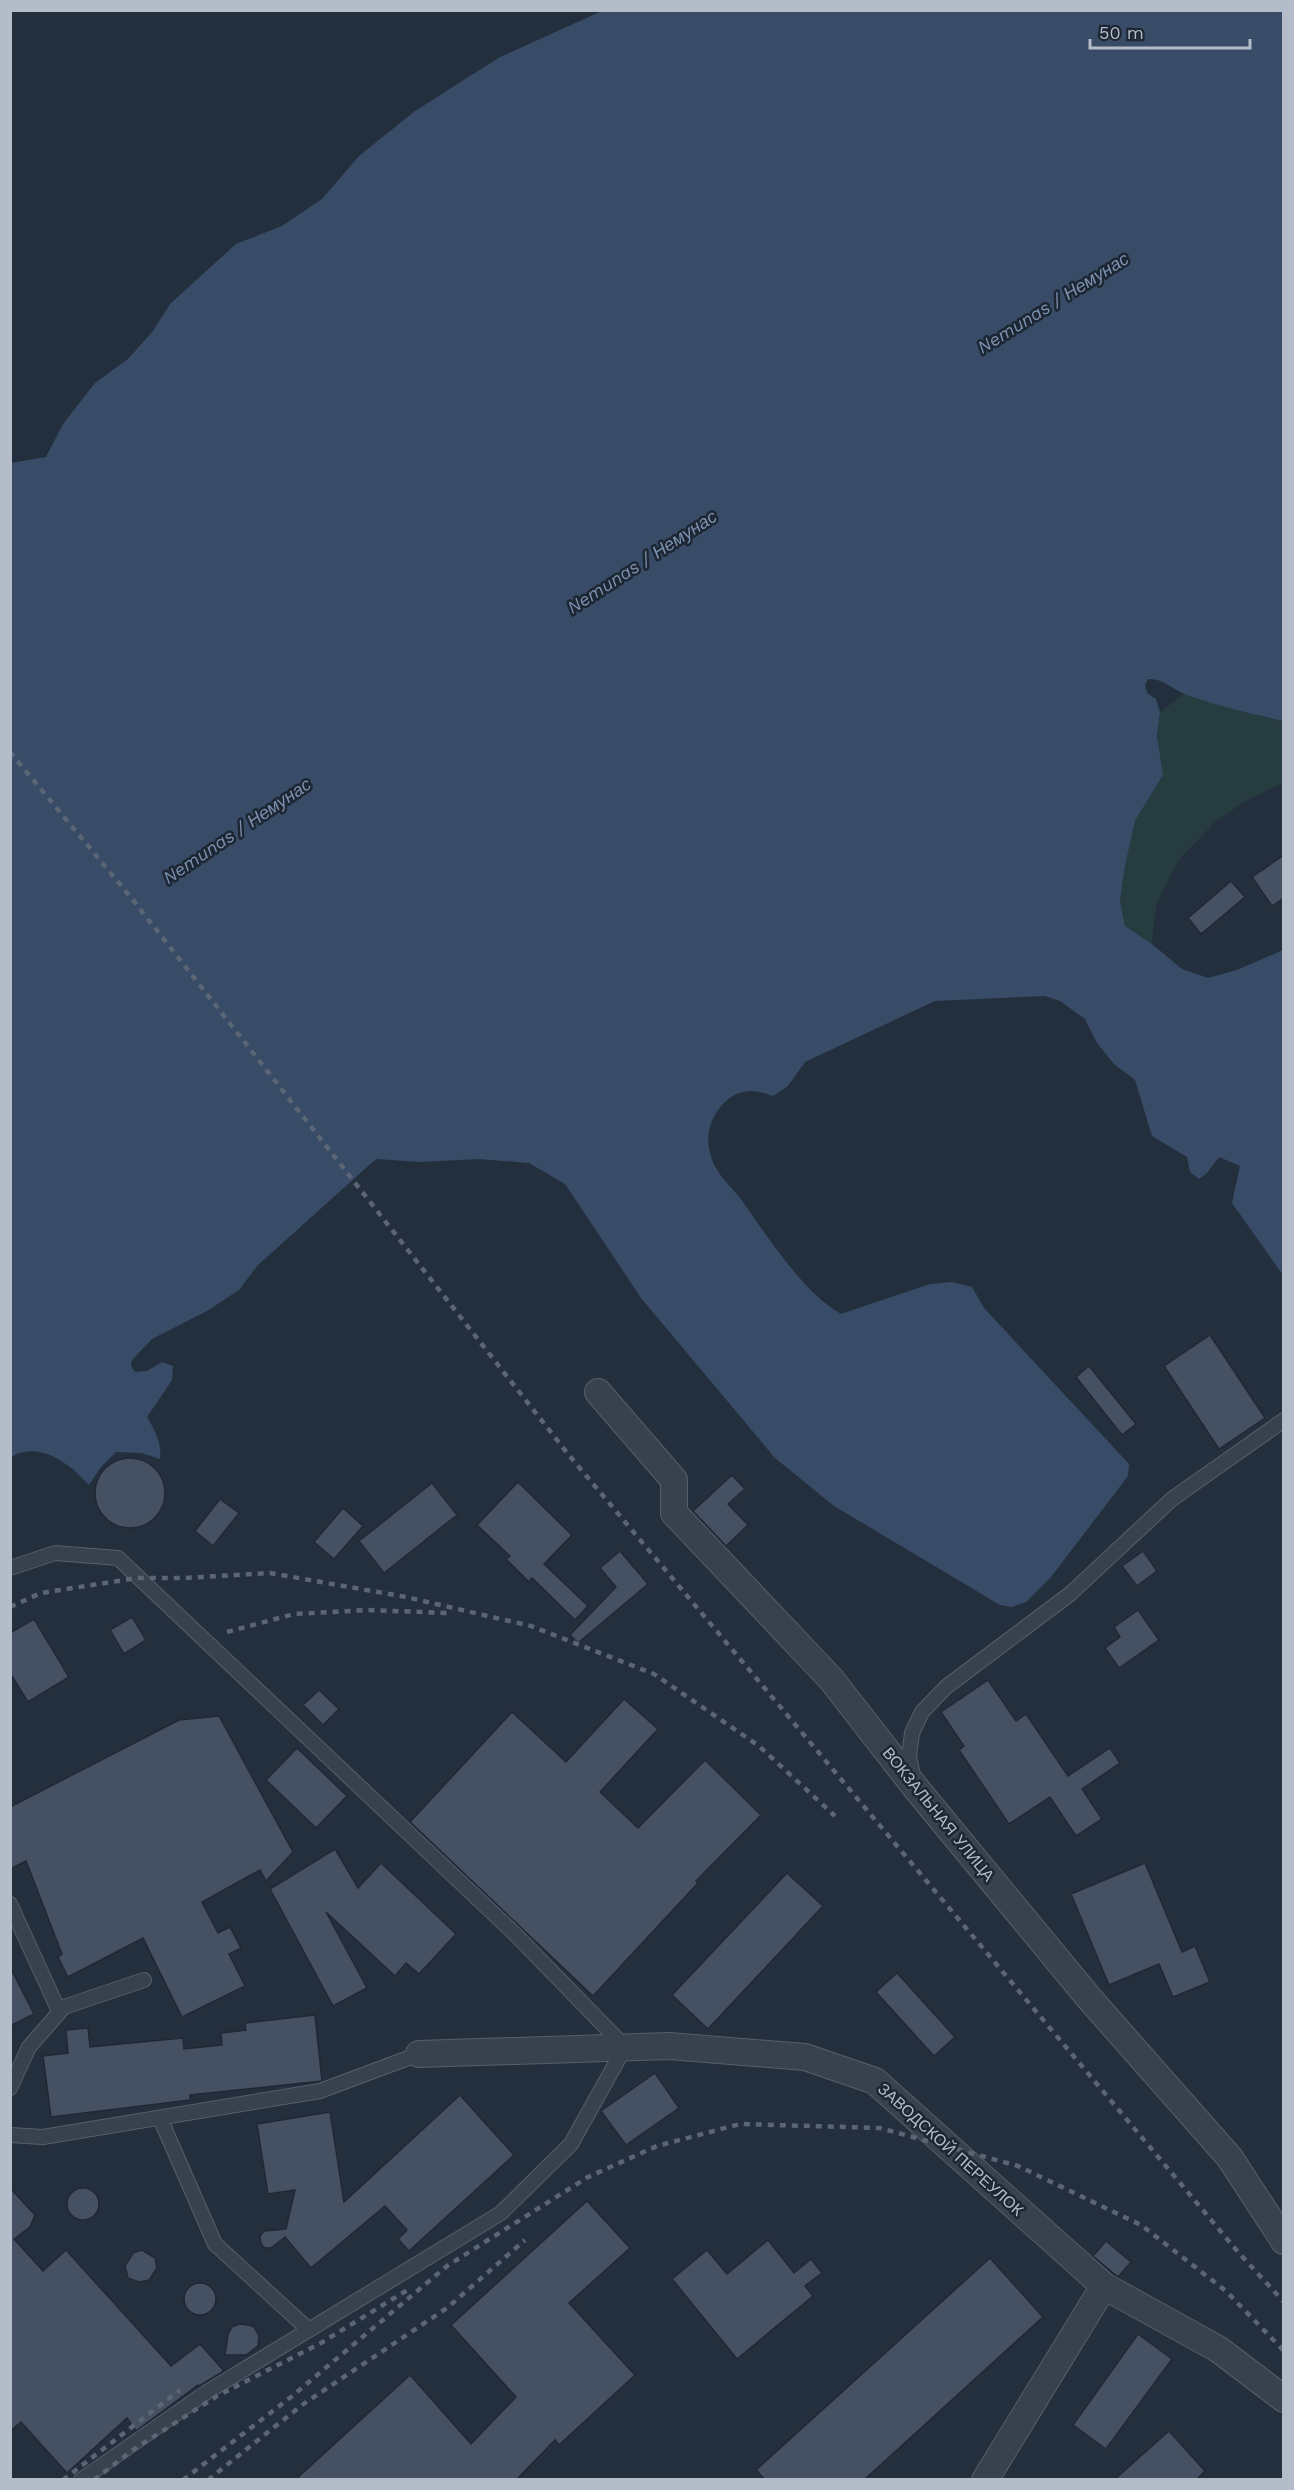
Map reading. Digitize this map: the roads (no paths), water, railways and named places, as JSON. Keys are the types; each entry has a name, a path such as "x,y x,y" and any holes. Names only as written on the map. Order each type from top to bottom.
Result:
{"street":[{"name":"ВОКЗАЛЬНАЯ УЛИЦА","path":"598,1392 674,1480 674,1513 831,1679 915,1786 1089,1998 1230,2158 1284,2241"},
{"name":"ЗАВОДСКОЙ ПЕРЕУЛОК","path":"418,2054 669,2046 805,2057 875,2081 1104,2286 1218,2349 1284,2399"},
{"path":"985,2480 1104,2286"}],"lane":[{"path":"915,1786 909,1756 912,1733 922,1712 946,1687 1070,1594 1172,1499 1284,1420"},
{"path":"10,1568 54,1553 118,1558 515,1934 625,2047 571,2144 501,2213 207,2392 81,2480"},
{"path":"10,1904 59,2012"},
{"path":"10,2088 29,2047 64,2007 144,1980"},
{"path":"10,2135 44,2137 320,2091 418,2054"},
{"path":"160,2118 215,2244 309,2330"}],"water":[{"name":"Nemunas / Немунас","path":"602,11 1283,11 1283,721 1211,703 1182,693 1158,680 1148,679 1145,685 1147,693 1156,699 1160,712 1157,736 1163,775 1135,821 1120,901 1125,926 1152,944 1182,969 1208,978 1237,970 1283,950 1283,1275 1232,1203 1240,1166 1219,1157 1207,1173 1199,1179 1190,1172 1187,1157 1152,1136 1135,1080 1114,1064 1097,1043 1085,1019 1060,1001 1045,996 935,1001 805,1062 788,1086 773,1096 753,1091 735,1095 719,1109 709,1131 710,1154 718,1172 799,1278 827,1304 841,1314 930,1284 952,1282 972,1287 984,1308 1129,1464 1128,1476 1051,1577 1026,1602 1012,1607 1000,1605 834,1506 775,1458 641,1298 565,1184 529,1163 478,1159 420,1162 376,1159 257,1266 239,1290 207,1311 152,1339 132,1360 131,1366 135,1372 147,1371 162,1362 173,1366 172,1380 147,1417 159,1442 160,1459 142,1453 116,1452 101,1467 89,1485 64,1462 43,1453 22,1452 11,1457 11,463 46,457 63,424 95,383 128,359 153,331 170,304 236,244 282,226 322,199 359,156 415,111 500,57"}],"railway":[{"path":"10,752 133,900 568,1454 1238,2252 1284,2302"},
{"path":"10,1607 41,1593 137,1578 185,1578 270,1573 406,1597 531,1626 654,1674 759,1746 835,1816"},
{"path":"227,1632 294,1614 367,1610 449,1613"},
{"path":"183,2480 291,2397 447,2266 588,2177 657,2146 740,2124 880,2128 1018,2166 1141,2225 1226,2291 1284,2351"},
{"path":"208,2480 302,2405 447,2308 525,2240"},
{"path":"94,2480 133,2450 217,2396 321,2343 409,2289"},
{"path":"63,2480 180,2390"}]}
